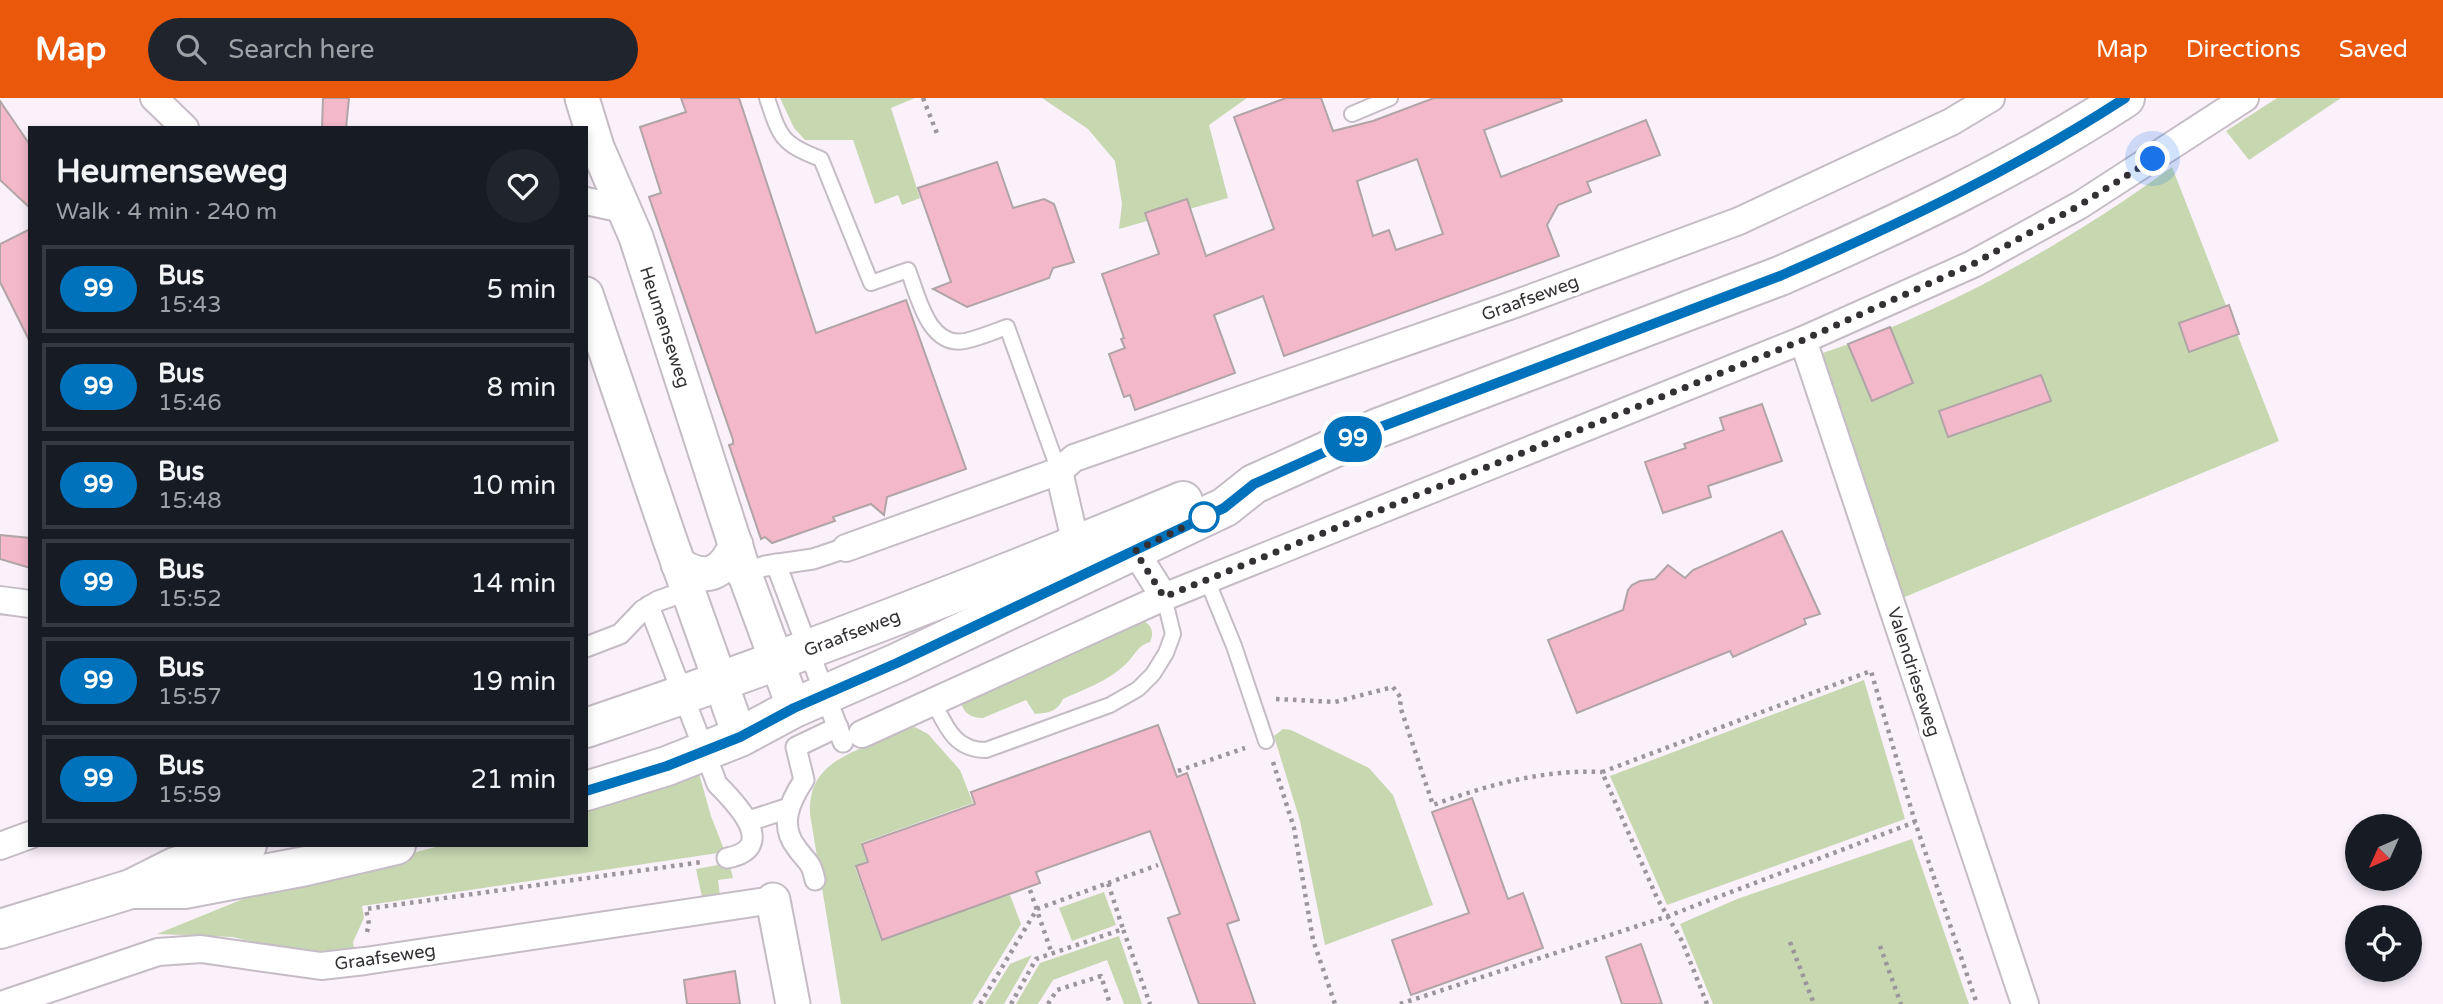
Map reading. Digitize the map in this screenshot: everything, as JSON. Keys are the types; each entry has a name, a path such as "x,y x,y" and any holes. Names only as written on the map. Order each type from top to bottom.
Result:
{"main road":[{"name":"Graafseweg","path":"588,790 667,766 740,737 833,721 897,663 1224,508 1254,484 1378,428 1780,276 1844,248 1977,185 2125,98"},
{"name":"Graafseweg","path":"588,727 793,656 1214,488 1254,484"},
{"path":"0,929 131,889 175,867 240,847"},
{"path":"131,889 184,889 306,866 387,847"}],"street":[{"path":"154,98 183,126"},
{"name":"Heumenseweg","path":"582,98 597,147 636,237 740,558 793,656 833,721"},
{"name":"Graafseweg","path":"740,558 776,564 813,559 1059,471 1074,458 1515,304 1739,221 1951,122 1991,98"},
{"name":"Graafseweg","path":"833,721 933,701 1164,597 1803,340 1985,257 2080,205 2245,98"},
{"path":"588,174 597,147"},
{"path":"588,201 623,209"},
{"path":"588,300 740,737"},
{"name":"Valendrieseweg","path":"1803,340 2025,1004"},
{"path":"1059,471 1076,545"},
{"path":"1135,551 1164,597"},
{"path":"588,646 620,634 683,577 692,573 704,574 718,570 729,561 740,558"},
{"path":"776,564 793,656"},
{"path":"0,600 28,604"},
{"path":"649,606 717,783 735,801 749,821 751,831 748,849 741,855 727,858"},
{"path":"815,880 807,858 789,836 789,808 804,780 796,747 833,721"},
{"path":"749,821 789,808"},
{"path":"0,846 28,836"},
{"path":"773,900 793,1004"},
{"name":"Graafseweg","path":"4,1004 158,952 201,949 321,966 773,900"}],"lane":[{"path":"766,98 781,137 790,145 821,159 870,283 908,270 931,326 951,341 964,341 1007,327 1059,471"},
{"path":"1352,114 1390,98"},
{"path":"1207,580 1266,741"},
{"path":"933,701 948,731 960,743 973,750 986,750 1110,705 1138,689 1153,674 1167,653 1173,634 1164,597"}],"path":[{"path":"923,98 938,136"},
{"path":"1251,695 1286,701 1335,702 1393,687 1401,698 1400,706 1433,805 1469,792 1543,775 1578,771 1602,772 1871,671 1915,822 1977,1004"},
{"path":"1178,771 1266,741 1294,828 1313,940 1335,1004"},
{"path":"1602,772 1657,898 1682,941 1707,1004"},
{"path":"1399,1004 1668,916 1915,822"},
{"path":"365,961 363,946 369,924 366,909 727,858"},
{"path":"980,1004 1037,909 1158,865"},
{"path":"1108,883 1150,1004"},
{"path":"1030,890 1052,954"},
{"path":"1011,1004 1036,959 1123,929"},
{"path":"1790,942 1814,1004"},
{"path":"1880,946 1902,1004"},
{"path":"1048,1004 1057,990 1101,976 1110,1004"}],"green space":[{"path":"780,98 915,98 891,108 920,198 902,205 898,195 875,204 853,140 805,140 794,128"},
{"path":"1042,98 1247,98 1209,125 1228,198 1119,229 1122,204 1115,161 1088,129"},
{"path":"2277,98 2341,98 2249,160 2226,131"},
{"path":"2172,167 2279,441 1900,599 1817,355 1911,319 1957,298 2046,250"},
{"path":"1140,619 1151,628 1150,642 1112,675 1063,699 1052,711 1035,714 1026,700 978,718 968,714 960,701"},
{"path":"1864,680 1905,819 1667,905 1610,776"},
{"path":"915,727 928,734 960,770 973,803 861,843 867,861 855,867 881,940 1010,895 1021,924 972,1004 841,1004 810,814 814,786 828,767 838,760"},
{"path":"1283,729 1291,730 1369,768 1393,795 1433,905 1325,945 1300,821 1274,736"},
{"path":"698,770 725,852 362,906 364,918 353,942 354,948 310,952 281,949 233,937 157,934 253,895 435,847 588,847 588,807"},
{"path":"1912,839 1969,1004 1713,1004 1680,924 1737,899"},
{"path":"729,863 733,878 718,880 720,896 702,897 696,869"},
{"path":"1104,892 1116,925 1072,941 1059,908"},
{"path":"1119,936 1142,1004 1124,1004 1107,960 1053,980 1038,1004 1016,1004 1040,963"},
{"path":"1032,955 1004,1004 985,1004 1010,964"}],"building":[{"path":"323,98 349,98 346,126 322,126"},
{"path":"681,98 739,98 816,333 906,300 966,469 887,497 884,515 871,504 833,517 835,521 772,543 765,537 761,539 729,445 733,444 733,440 649,197 661,193 640,127 686,112"},
{"path":"1286,98 1321,98 1333,131 1373,121 1434,98 1561,98 1562,101 1484,130 1501,177 1646,120 1660,155 1587,182 1591,192 1558,205 1547,225 1559,256 1284,356 1263,296 1214,315 1235,373 1135,410 1130,395 1124,397 1109,354 1125,348 1102,274 1159,254 1145,213 1187,199 1206,256 1274,229 1234,117","holes":["1417,159 1443,234 1396,250 1389,230 1373,236 1357,181"]},
{"path":"0,101 28,142 28,206 0,180"},
{"path":"997,162 1013,208 1044,199 1054,204 1074,262 1053,268 1049,278 967,307 933,289 951,282 918,188"},
{"path":"28,230 28,338 0,282 0,244"},
{"path":"2229,305 2239,334 2189,352 2179,323"},
{"path":"1890,327 1913,383 1872,401 1848,344"},
{"path":"2041,375 2051,401 1948,437 1939,411"},
{"path":"1762,404 1782,461 1708,486 1711,497 1663,513 1645,462 1686,448 1684,444 1724,430 1720,418"},
{"path":"1782,531 1820,614 1804,619 1806,624 1733,657 1730,651 1577,713 1548,640 1623,610 1632,585 1655,579 1668,565 1685,578 1693,570"},
{"path":"0,535 28,538 28,567 0,559"},
{"path":"1158,725 1177,777 1187,773 1239,920 1227,924 1255,1004 1199,1004 1168,918 1180,914 1150,831 1036,872 1040,883 882,940 856,866 868,862 862,844 975,804 971,792"},
{"path":"1472,798 1508,899 1523,893 1543,948 1411,995 1392,940 1469,913 1432,812"},
{"path":"1641,944 1662,1004 1622,1004 1606,957"},
{"path":"735,971 740,1004 687,1004 684,980"}],"bus line":[{"name":"99","path":"588,790 667,766 740,737 794,708 897,663 1224,508 1254,484 1359,436 1780,276 1844,248 1977,185 2125,98"}],"route":[{"path":"1204,517 1135,551 1164,597 1803,340 1973,264 2080,205 2153,159"}]}
